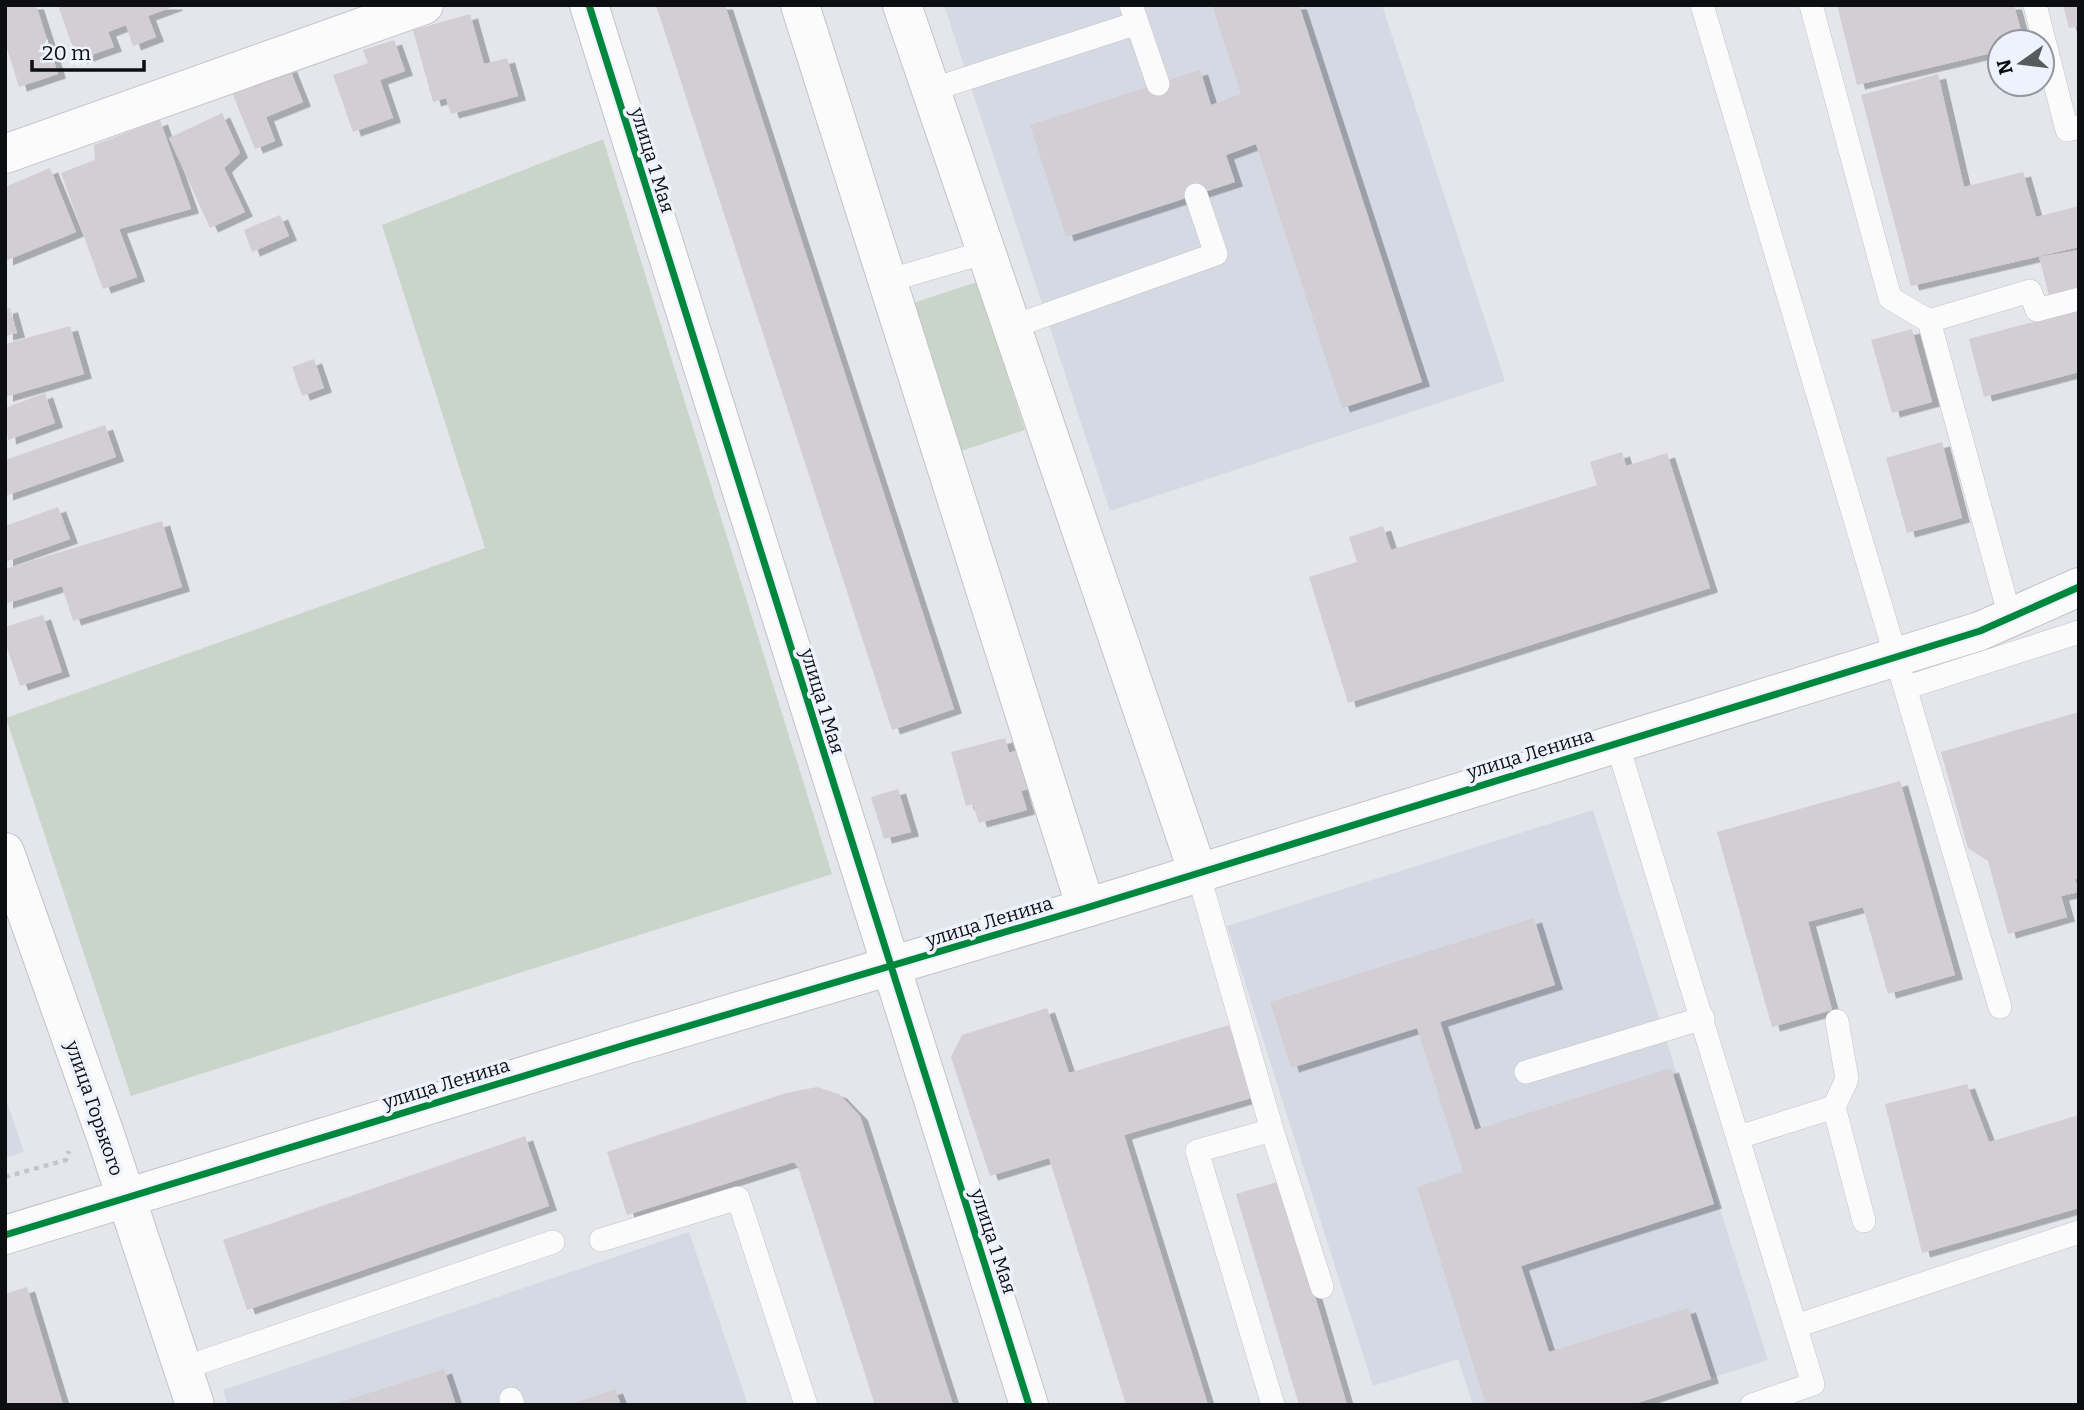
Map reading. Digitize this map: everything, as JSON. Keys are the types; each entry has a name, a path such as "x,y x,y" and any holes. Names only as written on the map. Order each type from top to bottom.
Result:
{"street":[{"path":"5,154 424,5"},
{"name":"улица 1 Мая","path":"589,5 1029,1405"},
{"path":"800,5 1086,908"},
{"path":"902,5 1198,873"},
{"name":"улица Ленина","path":"5,1235 1086,908 1616,743 1901,672 1995,624 2079,587"},
{"name":"улица Горького","path":"5,852 126,1197 195,1405"}],"lane":[{"path":"1702,5 2000,1007"},
{"path":"1811,5 1890,298 1929,321 2030,291 2037,310 2079,299"},
{"path":"2035,5 2067,130 2079,127"},
{"path":"931,90 1134,14 1158,84"},
{"path":"1012,327 1216,254 1196,195"},
{"path":"887,281 986,252"},
{"path":"1929,321 1995,624"},
{"path":"1901,672 2079,632"},
{"path":"1616,743 1703,1018 1813,1384 1752,1405"},
{"path":"1198,873 1272,1130 1322,1287"},
{"path":"1526,1072 1703,1018"},
{"path":"1837,1021 1847,1079 1834,1107 1864,1222"},
{"path":"1739,1137 1834,1107"},
{"path":"1272,1130 1196,1151 1273,1405"},
{"path":"601,1240 738,1198 806,1405"},
{"path":"1796,1326 2079,1232"},
{"path":"184,1368 552,1242"}],"path":[{"path":"5,1177 66,1160 69,1149"}],"shaded area":[{"path":"944,5 1382,5 1505,381 1110,511"},
{"path":"603,139 832,874 131,1096 6,718 485,548 382,225"},
{"path":"977,282 1025,430 958,452 910,304"},
{"path":"1593,810 1768,1360 1626,1405 1473,1405 1458,1359 1373,1386 1227,926"},
{"path":"5,1096 24,1152 5,1158"},
{"path":"689,1232 748,1405 228,1405 223,1390"}],"building":[{"path":"5,5 36,5 58,74 19,87 5,42"},
{"path":"58,5 175,6 148,16 156,37 133,46 126,25 108,32 114,47 77,60"},
{"path":"656,5 725,5 954,709 892,730"},
{"path":"1212,5 1299,5 1422,382 1342,408 1256,144 1226,155 1235,182 1066,237 1030,125 1200,70 1211,105 1241,94"},
{"path":"1837,5 2014,5 2020,28 1986,28 1986,54 1857,85"},
{"path":"2063,5 2079,5 2079,26 2069,28"},
{"path":"470,14 484,64 507,58 518,96 451,114 446,98 433,102 413,30"},
{"path":"394,40 405,71 380,80 393,118 353,132 333,75 368,63 363,50"},
{"path":"289,67 303,102 266,117 275,141 255,149 231,90"},
{"path":"1938,74 1964,187 2023,172 2036,217 2079,206 2079,247 1911,286 1861,95"},
{"path":"222,113 240,153 224,168 245,212 210,228 169,138"},
{"path":"160,120 191,209 119,229 137,277 103,289 61,173 95,160 94,145"},
{"path":"50,168 76,232 5,261 5,187"},
{"path":"280,215 289,236 252,252 244,230"},
{"path":"2079,250 2079,289 2049,296 2039,257"},
{"path":"10,308 17,333 5,336 5,309"},
{"path":"2079,310 2079,372 1984,397 1969,339"},
{"path":"70,326 84,374 5,397 5,344"},
{"path":"1912,329 1932,402 1892,413 1871,340"},
{"path":"314,359 324,388 302,396 292,367"},
{"path":"45,393 55,423 8,440 5,408"},
{"path":"105,425 116,457 5,496 5,460"},
{"path":"1942,442 1962,518 1907,533 1886,458"},
{"path":"1622,452 1626,466 1667,453 1710,588 1348,703 1309,577 1357,562 1349,537 1383,526 1391,550 1597,485 1590,462"},
{"path":"58,507 70,539 5,562 5,526"},
{"path":"162,521 182,587 73,621 62,586 5,604 5,569"},
{"path":"43,615 62,672 20,686 5,642 5,627"},
{"path":"2079,712 2079,878 2075,879 2079,892 2061,896 2067,917 2008,934 1988,861 1968,848 1941,752"},
{"path":"1005,738 1009,753 1021,749 1031,788 1021,791 1027,810 979,823 973,804 966,806 951,752"},
{"path":"1900,781 1955,975 1888,994 1863,907 1808,922 1832,1010 1772,1027 1717,832"},
{"path":"898,789 911,832 884,839 871,797"},
{"path":"1534,918 1555,985 1440,1022 1475,1130 1671,1068 1714,1204 1521,1266 1549,1352 1688,1308 1711,1379 1631,1405 1486,1405 1417,1187 1463,1172 1417,1028 1291,1068 1270,1002"},
{"path":"1047,1008 1069,1073 1229,1025 1251,1098 1124,1135 1208,1405 1126,1405 1049,1158 990,1176 951,1057 962,1035"},
{"path":"1967,1084 1989,1142 2079,1115 2079,1208 1922,1253 1885,1104"},
{"path":"817,1087 839,1094 860,1116 953,1405 875,1405 798,1167 794,1162 627,1215 607,1152 786,1093"},
{"path":"525,1136 549,1206 247,1310 223,1240"},
{"path":"1281,1181 1347,1405 1299,1405 1236,1194"},
{"path":"27,1287 63,1405 5,1405 5,1294"},
{"path":"444,1369 456,1405 335,1405 335,1404"},
{"path":"615,1389 621,1405 572,1405 572,1404"}],"cycle path":[{"path":"589,5 1029,1405"},
{"path":"5,1235 628,1044 1086,908 1980,631 2079,587"}]}
